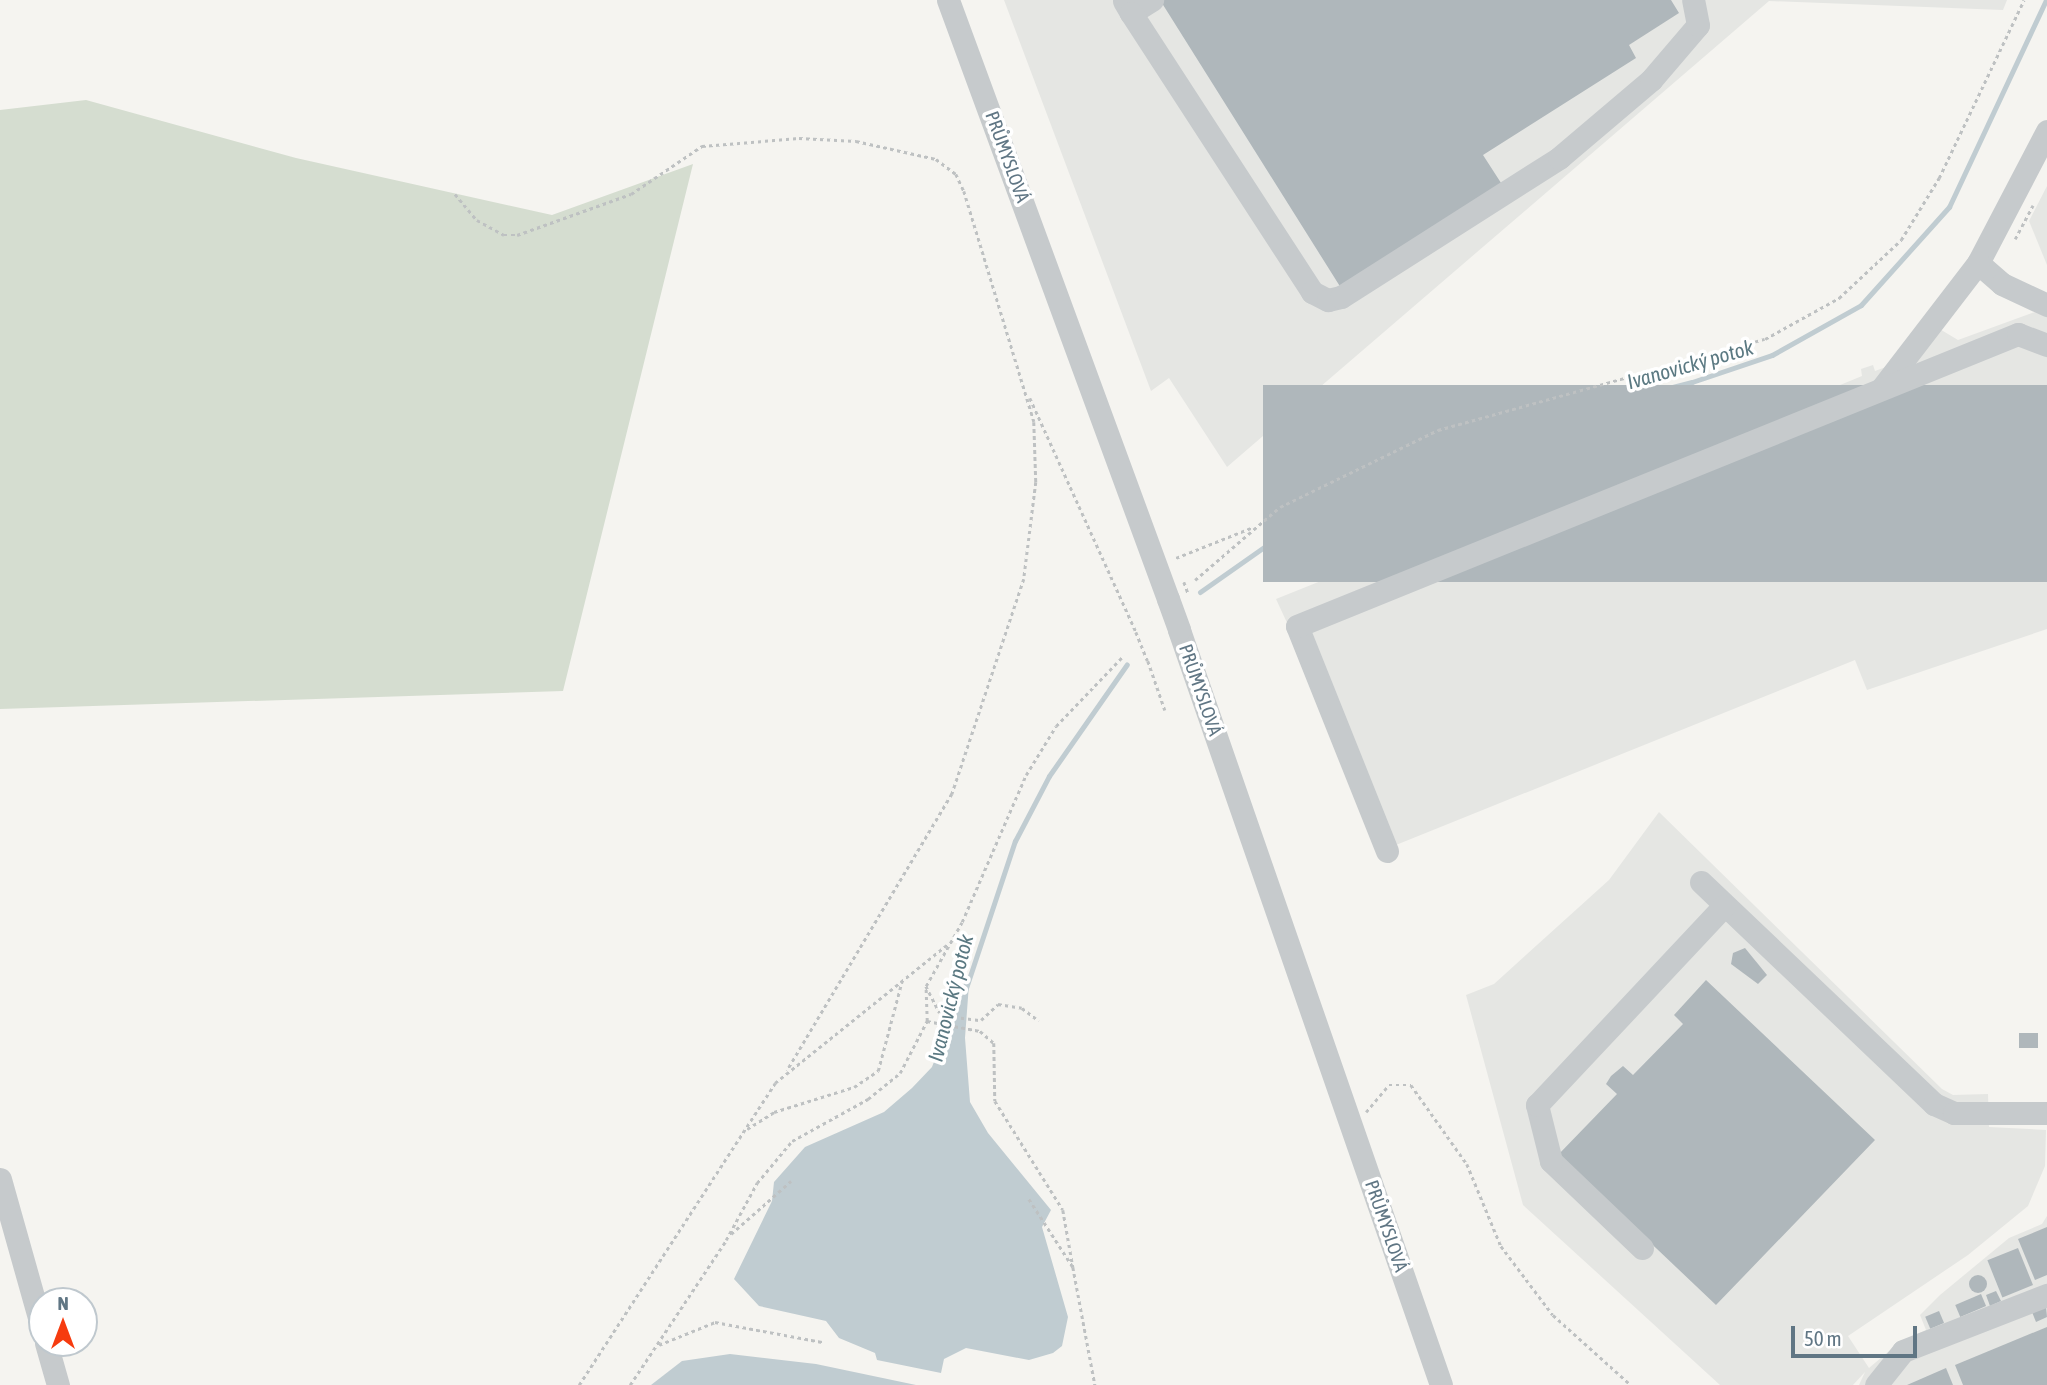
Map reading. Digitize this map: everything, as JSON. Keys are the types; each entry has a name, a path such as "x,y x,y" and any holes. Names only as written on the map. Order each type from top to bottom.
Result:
{"street":[{"name":"PRŮMYSLOVÁ","path":"948,0 1168,599 1441,1385"},
{"path":"1152,0 1127,6 1312,292 1328,300 1341,297 1559,158 1659,71 1698,25 1693,0"},
{"path":"1882,388 1978,263 2047,131"},
{"path":"1978,263 2002,284 2047,305"},
{"path":"1387,851 1297,626 2018,334 2047,345"},
{"path":"1701,882 1934,1104 1954,1113 2047,1113"},
{"path":"1642,1248 1551,1161 1537,1105 1724,906"},
{"path":"0,1179 30,1287"},
{"path":"1876,1385 1903,1351 2047,1295"},
{"path":"50,1357 58,1385"}],"path":[{"path":"1195,580 1256,526 1323,482 1438,430 1765,339 1839,298 1901,240 1940,178 2024,0"},
{"path":"455,194 477,220 504,235 517,235 631,194 702,146 830,138 936,159 956,174 964,191 1026,388 1073,502 1110,567 1165,710"},
{"path":"579,1385 787,1071 952,794 1000,663 1034,529 1037,449 1026,388"},
{"path":"1176,558 1256,526"},
{"path":"630,1385 726,1240 776,1158 807,1129 891,1082 927,1021 926,986 951,942 1004,816 1038,755 1086,690 1124,655"},
{"path":"787,1071 830,1044 951,942"},
{"path":"747,1129 774,1112 854,1087 878,1071 902,981"},
{"path":"926,986 940,1013 947,1016 981,1020 998,1004 1023,1008 1039,1021"},
{"path":"927,1021 971,1028 994,1043 995,1101 1063,1210 1096,1385"},
{"path":"1361,1117 1389,1085 1411,1086 1467,1164 1501,1246 1553,1315 1631,1385"},
{"path":"726,1240 750,1213 792,1181"},
{"path":"1030,1199 1073,1267"},
{"path":"656,1347 715,1322 822,1342"}],"shaded area":[{"path":"1004,0 2007,0 2003,10 1769,1 1227,467 1169,378 1151,391"},
{"path":"86,100 296,158 552,215 693,164 563,691 0,709 0,110"},
{"path":"2047,186 2047,265 2029,221"},
{"path":"2035,312 2047,317 2047,629 1867,690 1855,660 1391,847 1276,599 1615,463 1625,473 1862,376 1861,369 1873,365 1875,371 1886,367 1923,319 1958,340"},
{"path":"1659,812 1942,1089 1953,1095 1988,1094 1989,1127 2046,1130 2045,1166 2028,1206 1968,1255 1848,1336 1869,1368 1901,1341 1926,1330 1920,1315 1940,1295 2009,1238 2042,1224 2047,1216 2047,1385 1859,1385 1865,1372 1853,1385 1720,1385 1523,1205 1466,995 1494,984 1609,880"},
{"path":"964,983 969,984 965,1038 970,1102 988,1133 1051,1210 1042,1227 1068,1317 1062,1346 1053,1353 1029,1360 966,1348 944,1359 941,1373 877,1360 875,1353 839,1338 826,1321 759,1306 734,1279 772,1201 774,1182 805,1147 884,1112 912,1088 932,1067"},
{"path":"730,1354 816,1364 916,1385 651,1385 682,1361"}],"building":[{"path":"1160,0 1671,0 1679,13 1629,45 1636,58 1483,155 1503,186 1341,288"},
{"path":"1263,385 2047,385 2047,582 1263,582"},
{"path":"1745,948 1767,975 1758,984 1731,964 1733,953"},
{"path":"1706,980 1875,1140 1716,1305 1558,1155 1617,1094 1606,1084 1611,1076 1623,1066 1633,1075 1683,1024 1674,1015"},
{"path":"2019,1033 2038,1033 2038,1048 2019,1048"},
{"path":"2047,1227 2047,1275 2035,1280 2018,1239"},
{"path":"2018,1248 2033,1285 2002,1297 1987,1260"},
{"path":"1974,1275 1982,1275 1987,1284 1985,1291 1974,1293 1969,1288 1969,1280"},
{"path":"1996,1291 2001,1301 1990,1306 1986,1295"},
{"path":"1981,1294 1986,1306 1960,1317 1955,1305"},
{"path":"2046,1307 2047,1317 2036,1322 2032,1312"},
{"path":"1939,1311 1944,1323 1930,1329 1925,1317"},
{"path":"2047,1327 2047,1385 1963,1385 1955,1365"},
{"path":"1946,1368 1953,1385 1907,1385"}],"waterway":[{"name":"Ivanovický potok","path":"1200,592 1325,504 1397,467 1474,438 1692,382 1772,355 1861,305 1949,207 2046,0"},
{"name":"Ivanovický potok","path":"965,991 1015,841 1049,776 1127,664"}]}
